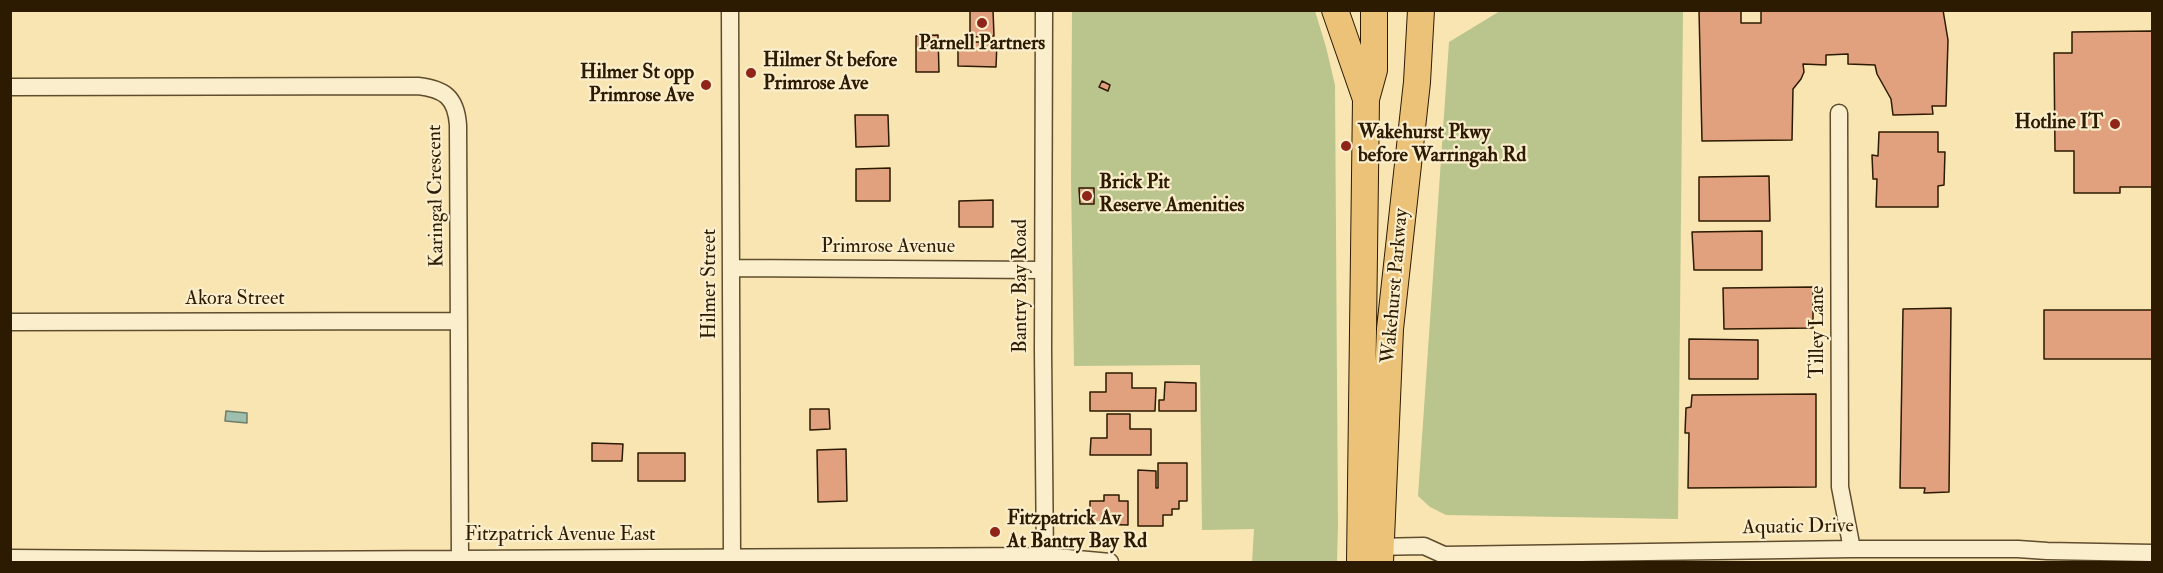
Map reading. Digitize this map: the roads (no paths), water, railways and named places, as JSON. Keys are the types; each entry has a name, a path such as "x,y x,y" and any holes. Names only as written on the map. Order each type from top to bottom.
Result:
{"main road":[{"path":"1335,10 1366,99"},
{"name":"Wakehurst Parkway","path":"1370,555 1366,99 1374,70 1374,10"},
{"name":"Wakehurst Parkway","path":"1370,555 1422,11"}],"street":[{"name":"Hilmer Street","path":"730,10 732,557"},
{"name":"Bantry Bay Road","path":"1044,10 1045,559"},
{"name":"Karingal Crescent","path":"10,87 418,86 440,90 453,103 457,112 458,125 460,560"},
{"name":"Tilley Lane","path":"1839,113 1840,488 1852,549"},
{"name":"Primrose Avenue","path":"732,268 1043,270"},
{"name":"Akora Street","path":"10,322 459,321"},
{"name":"Aquatic Drive","path":"1370,555 1424,546 1438,559 1852,549 2018,549 2152,553"},
{"name":"Fitzpatrick Avenue East","path":"10,558 41,561 262,561 732,557 752,560 1045,559 1110,562"}],"place":[{"name":"Parnell Partners","path":"982,23"},
{"name":"Hilmer St before Primrose Ave","path":"751,73"},
{"name":"Hilmer St opp Primrose Ave","path":"706,85"},
{"name":"Hotline IT","path":"2115,124"},
{"name":"Wakehurst Pkwy before Warringah Rd","path":"1346,146"},
{"name":"Brick Pit Reserve Amenities","path":"1087,196"},
{"name":"Fitzpatrick Av At Bantry Bay Rd","path":"995,532"}]}
